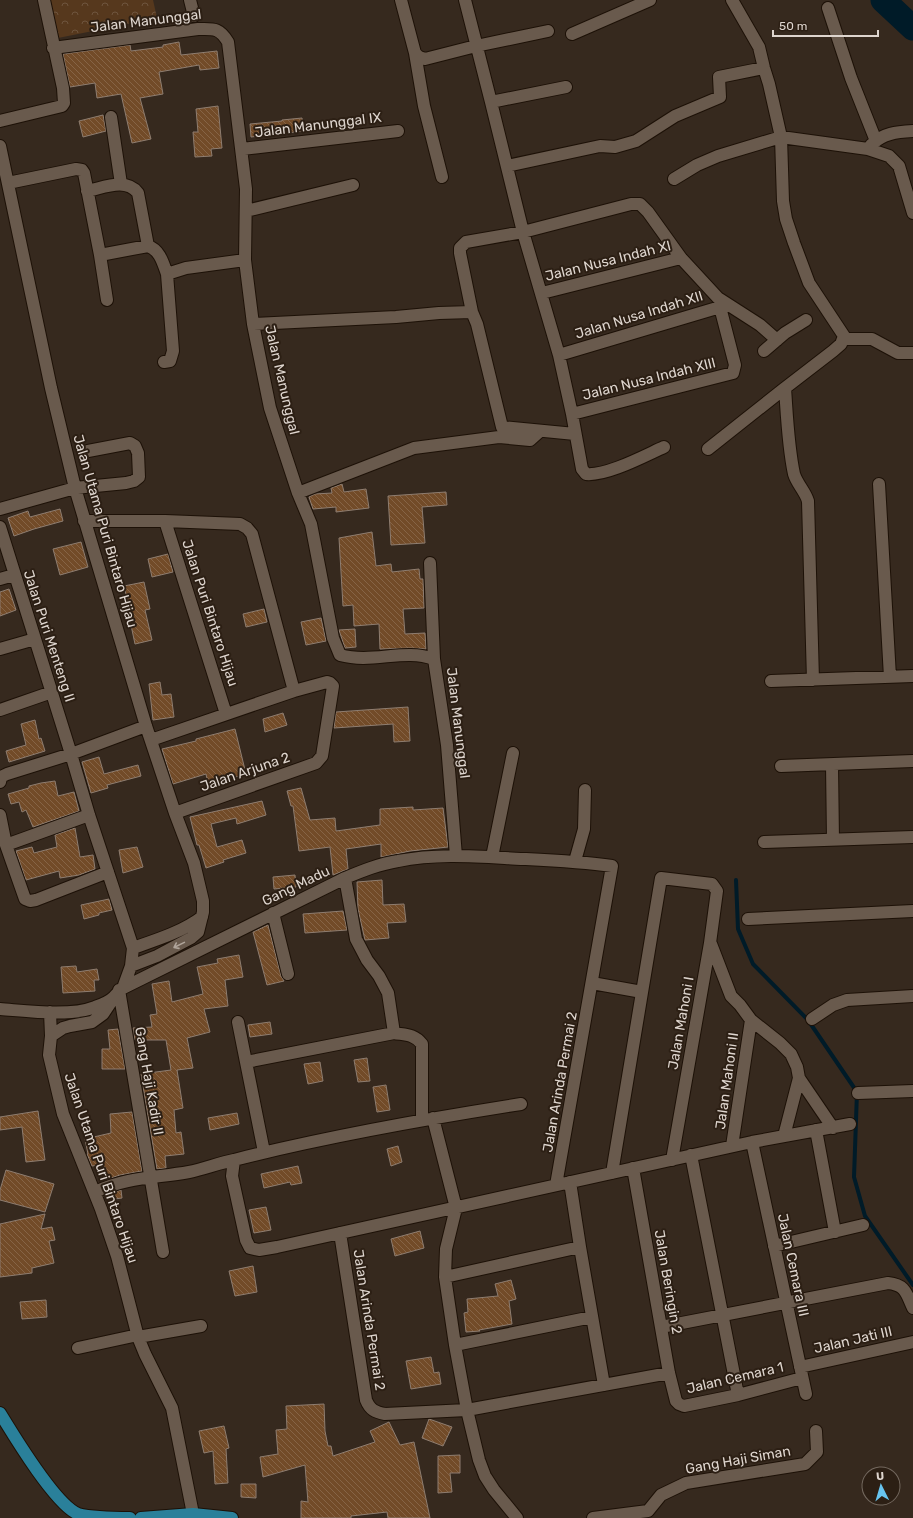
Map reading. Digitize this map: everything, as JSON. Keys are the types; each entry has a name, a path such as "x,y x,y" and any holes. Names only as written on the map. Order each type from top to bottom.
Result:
{"main road":[{"path":"0,1413 50,1488 62,1502 77,1513 90,1518 130,1518"},
{"path":"142,1518 193,1514 232,1518"}],"street":[{"path":"0,121 62,106 64,103 64,96 44,0"},
{"path":"190,0 194,16"},
{"path":"401,0 415,53 424,106 442,177"},
{"path":"464,0 523,232 559,355 582,469 586,474 593,475 605,472 664,447"},
{"path":"572,34 650,0"},
{"path":"732,0 759,47 769,84 782,137 783,201 788,225 809,283 844,338"},
{"path":"828,8 872,145"},
{"name":"Jalan Manunggal","path":"53,48 198,28 216,29 223,34 228,42 246,189 245,260 253,324 270,408 298,493 311,524 333,638 340,655 350,658 373,659 414,654 434,659 447,745 456,856"},
{"path":"415,53 419,57 425,59 476,46 548,31"},
{"path":"507,166 600,146 615,147 636,142 675,116 720,97 719,77 764,68"},
{"path":"491,102 566,87"},
{"path":"111,117 121,184"},
{"name":"Jalan Manunggal IX","path":"242,149 398,131"},
{"path":"872,145 885,135 895,132 913,131"},
{"path":"674,179 697,165 718,156 782,137 872,145 889,156 899,166 913,213"},
{"name":"Jalan Utama Puri Bintaro Hijau","path":"0,146 51,388 75,488 146,726 198,877 203,901 202,917 198,932 191,938 157,956 131,966"},
{"path":"8,183 76,169 82,170 84,173 100,255 107,300"},
{"path":"87,191 121,184 134,188 138,193 148,246"},
{"path":"246,211 353,184"},
{"path":"575,434 502,427 477,324 472,312 460,253 460,248 466,242 523,232 631,204 640,204 648,212 681,258 724,306 760,325 777,340"},
{"path":"100,255 148,246 157,250 168,274 173,352 170,361 164,362"},
{"name":"Jalan Nusa Indah XI","path":"542,293 681,258"},
{"path":"168,274 186,268 245,260"},
{"name":"Jalan Nusa Indah XII","path":"559,355 724,306"},
{"name":"Jalan Nusa Indah XIII","path":"572,414 733,373 735,365 724,306"},
{"path":"253,324 472,312"},
{"path":"764,351 806,320"},
{"path":"844,338 872,339 898,353 913,353"},
{"path":"708,449 842,344 844,338"},
{"path":"785,388 787,422 794,473 797,482 806,495 808,501 814,680"},
{"path":"298,493 414,448 499,437 530,440 540,431"},
{"path":"0,509 75,488 126,483 134,481 139,477 138,453 135,446 130,443 88,451"},
{"path":"879,484 890,677"},
{"name":"Jalan Puri Bintaro Hijau","path":"84,521 166,521 240,524 247,528 252,534 294,691"},
{"name":"Jalan Puri Bintaro Hijau","path":"166,521 226,714"},
{"name":"Jalan Puri Menteng II","path":"0,527 89,815 133,948"},
{"path":"430,563 434,659"},
{"path":"0,579 14,575"},
{"path":"0,649 35,640"},
{"path":"771,681 913,676"},
{"name":"Jalan Arjuna 2","path":"175,813 316,763 322,756 333,686 326,682 294,691"},
{"path":"151,740 294,691"},
{"path":"0,710 52,692"},
{"path":"0,782 1,777 7,774 71,754 146,726"},
{"path":"492,857 513,753"},
{"path":"781,766 913,761"},
{"path":"832,765 833,840"},
{"path":"575,861 584,829 585,790"},
{"path":"0,815 6,846 25,899 30,901 36,900 108,872"},
{"path":"6,846 89,815"},
{"path":"764,842 913,837"},
{"name":"Gang Madu","path":"0,1009 50,1012 75,1011 94,1008 118,992 345,878 373,867 398,861 429,857 456,856 575,861 612,866 610,873"},
{"name":"Jalan Arinda Permai 2","path":"556,1185 610,873"},
{"path":"345,878 356,939 366,960 379,976 388,993 394,1033"},
{"name":"Jalan Mahoni I","path":"642,992 661,878 712,884 717,891 710,943 672,1160"},
{"path":"748,919 913,911"},
{"path":"273,913 288,974"},
{"path":"51,1036 63,1028 92,1022 103,1014 118,992 131,966 133,948 179,930 202,917"},
{"path":"710,943 731,996 740,1004 751,1020 780,1043 791,1054 799,1078 833,1128"},
{"path":"592,983 642,992 612,1173"},
{"name":"Gang Haji Kadir II","path":"118,992 163,1252"},
{"path":"812,1020 833,1005 847,1000 913,996"},
{"name":"Jalan Utama Puri Bintaro Hijau","path":"50,1012 51,1036 49,1055 63,1114 95,1192 117,1256 138,1336 145,1354 172,1408 193,1514"},
{"name":"Jalan Mahoni II","path":"732,1146 751,1020"},
{"path":"238,1022 264,1152"},
{"path":"246,1062 394,1033 411,1035 417,1038 422,1044 428,1119 456,1208 446,1249 445,1277 455,1345 468,1410 479,1460 485,1476 497,1494 517,1518"},
{"path":"784,1136 799,1078"},
{"path":"858,1093 913,1091"},
{"path":"95,1192 105,1187 131,1180 188,1172 264,1152 428,1119 521,1104"},
{"name":"Jalan Arinda Permai 2","path":"234,1160 232,1176 246,1240 250,1248 258,1250 456,1208 732,1146 850,1124"},
{"path":"816,1130 835,1232"},
{"name":"Jalan Cemara III","path":"752,1142 806,1394"},
{"path":"691,1155 738,1396"},
{"name":"Jalan Beringin 2","path":"633,1168 669,1373 676,1401"},
{"path":"570,1182 604,1385"},
{"path":"774,1246 863,1225"},
{"name":"Jalan Arinda Permai 2","path":"340,1233 366,1400 369,1407 374,1412 385,1414 468,1410 669,1373"},
{"path":"445,1277 580,1247"},
{"path":"661,1327 888,1283 898,1284 904,1289 913,1308"},
{"path":"455,1345 592,1316"},
{"path":"78,1348 138,1336 201,1326"},
{"name":"Jalan Jati III","path":"801,1373 913,1342"},
{"name":"Jalan Cemara 1","path":"676,1401 684,1406 738,1396 801,1373"},
{"name":"Gang Haji Siman","path":"649,1515 661,1495 686,1483 805,1464 817,1452 816,1431"},
{"path":"593,1518 649,1515"}],"green space":[{"path":"50,0 153,0 157,18 58,38"}],"building":[{"path":"179,42 181,55 217,51 219,68 200,70 199,65 159,72 163,94 140,98 151,139 132,143 121,94 97,98 95,83 70,87 63,54 130,45 131,51 163,47 163,45"},
{"path":"218,106 222,148 211,149 212,156 195,157 193,132 198,132 196,109"},
{"path":"103,115 106,131 83,137 79,121"},
{"path":"302,118 304,131 251,137 250,124"},
{"path":"342,484 344,492 366,489 369,508 336,512 336,507 313,509 309,497 315,494 332,493 331,488"},
{"path":"446,492 447,505 422,507 425,543 391,545 388,496"},
{"path":"60,509 63,521 14,536 8,518 28,511 30,517"},
{"path":"372,532 376,566 391,564 392,572 419,569 420,579 423,579 424,608 403,609 405,634 425,633 426,649 380,649 379,624 354,626 353,605 343,606 339,538"},
{"path":"81,542 88,567 60,575 53,549"},
{"path":"168,554 173,572 152,577 148,559"},
{"path":"144,582 150,609 145,610 152,640 135,644 128,611 130,611 124,586"},
{"path":"9,589 16,610 0,616 0,592"},
{"path":"264,609 267,622 246,627 243,614"},
{"path":"321,618 326,641 306,645 301,622"},
{"path":"355,629 356,647 345,648 339,630"},
{"path":"160,682 162,695 171,694 174,717 153,720 149,684"},
{"path":"408,707 410,741 394,742 393,724 334,728 336,712"},
{"path":"283,713 287,725 265,732 263,719"},
{"path":"35,720 39,739 41,738 45,751 9,762 6,751 26,745 21,724"},
{"path":"235,729 246,774 208,785 206,774 173,784 162,749 196,741 196,739"},
{"path":"99,757 104,774 138,765 141,776 107,785 108,788 91,793 82,762"},
{"path":"55,781 58,796 74,792 79,811 33,827 26,810 22,812 19,802 11,804 8,794 29,788 29,786"},
{"path":"301,788 310,820 335,818 336,831 380,825 380,809 413,807 413,810 443,808 448,847 410,851 381,857 381,844 346,849 348,869 333,875 330,847 299,851 293,806 291,806 287,791"},
{"path":"262,801 266,815 237,824 236,818 211,824 217,847 242,840 246,853 223,860 224,862 206,868 199,845 197,845 190,817"},
{"path":"75,828 80,857 93,855 95,869 79,875 60,878 59,871 26,880 16,851 32,847 34,853 57,847 55,835"},
{"path":"137,847 143,867 123,873 119,850"},
{"path":"295,875 296,887 274,889 273,877"},
{"path":"382,880 383,905 404,904 406,922 387,923 389,938 365,940 358,909 357,882"},
{"path":"109,899 112,910 84,919 81,905"},
{"path":"343,911 347,930 305,933 303,914"},
{"path":"268,925 281,976 284,981 267,985 253,932"},
{"path":"239,955 243,977 225,980 228,1006 204,1009 210,1032 187,1038 193,1068 177,1070 183,1108 174,1110 176,1133 181,1132 184,1154 165,1156 166,1168 157,1169 141,1074 171,1070 166,1040 135,1040 133,1028 152,1027 150,1015 157,1014 152,984 169,981 172,1002 203,994 197,967 218,963 217,959"},
{"path":"76,966 77,972 97,969 99,980 94,980 95,991 63,993 61,967"},
{"path":"270,1022 272,1034 250,1037 248,1025"},
{"path":"118,1029 125,1069 102,1069 102,1049 110,1049 108,1030"},
{"path":"367,1058 370,1081 358,1082 354,1060"},
{"path":"320,1062 323,1081 308,1084 304,1064"},
{"path":"386,1085 390,1110 377,1112 373,1087"},
{"path":"38,1111 45,1160 26,1162 22,1127 0,1130 0,1117"},
{"path":"132,1112 142,1171 120,1175 105,1180 104,1170 99,1170 99,1165 92,1166 87,1154 85,1139 111,1133 110,1114"},
{"path":"237,1113 239,1124 210,1130 208,1118"},
{"path":"398,1146 402,1162 391,1166 387,1149"},
{"path":"298,1166 302,1183 291,1185 290,1182 264,1188 261,1174"},
{"path":"6,1170 54,1184 45,1212 0,1200 0,1190"},
{"path":"121,1190 122,1198 107,1200 106,1195"},
{"path":"266,1207 271,1230 254,1233 249,1210"},
{"path":"45,1214 41,1229 52,1227 55,1240 49,1241 54,1263 32,1268 32,1273 0,1277 0,1224"},
{"path":"420,1231 424,1248 395,1256 391,1239"},
{"path":"253,1266 257,1292 235,1296 229,1271"},
{"path":"511,1280 516,1299 509,1301 512,1324 479,1330 480,1331 466,1332 464,1313 468,1312 467,1299 498,1296 495,1284"},
{"path":"46,1300 47,1317 22,1319 20,1302"},
{"path":"431,1357 434,1373 439,1372 441,1384 411,1389 406,1361"},
{"path":"324,1404 325,1431 328,1446 331,1446 333,1456 375,1442 370,1431 389,1422 400,1445 414,1442 430,1518 388,1518 387,1512 351,1516 351,1518 301,1518 301,1501 308,1502 305,1465 263,1477 260,1457 278,1454 276,1430 287,1429 286,1406"},
{"path":"429,1419 452,1427 443,1446 422,1438"},
{"path":"224,1426 229,1448 226,1449 228,1483 215,1484 213,1451 204,1453 199,1431"},
{"path":"460,1455 460,1473 450,1473 452,1492 438,1493 438,1456"},
{"path":"241,1484 256,1484 256,1498 241,1497"}],"waterway":[{"path":"883,0 913,28"},
{"path":"736,880 738,929 753,964 808,1020 857,1092 854,1177 865,1216 913,1285"}]}
